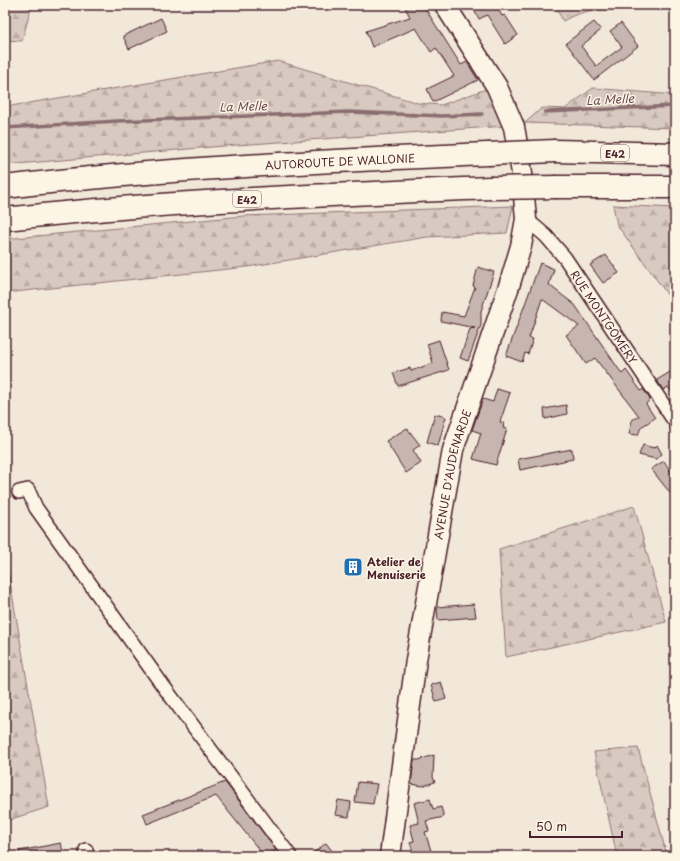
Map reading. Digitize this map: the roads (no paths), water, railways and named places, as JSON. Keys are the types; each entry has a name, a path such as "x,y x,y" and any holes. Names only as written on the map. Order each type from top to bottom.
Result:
{"highway":[{"name":"AUTOROUTE DE WALLONIE","path":"5,187 72,179 275,163 555,151 675,154"},
{"name":"E42","path":"5,219 73,211 274,197 490,188 675,187"}],"main road":[{"name":"AVENUE D'AUDENARDE","path":"390,856 416,660 453,450 510,283 521,246 526,219 522,173 514,127 497,87 445,5"}],"street":[{"name":"RUE MONTGOMERY","path":"526,219 546,236 565,258 675,422"},
{"path":"18,492 28,490 36,508 161,684 290,856"}],"waterway":[{"name":"La Melle","path":"545,112 675,106"},
{"name":"La Melle","path":"5,128 117,121 349,112 442,116 482,114"}],"place":[{"name":"Atelier de Menuiserie","path":"353,567"}]}
